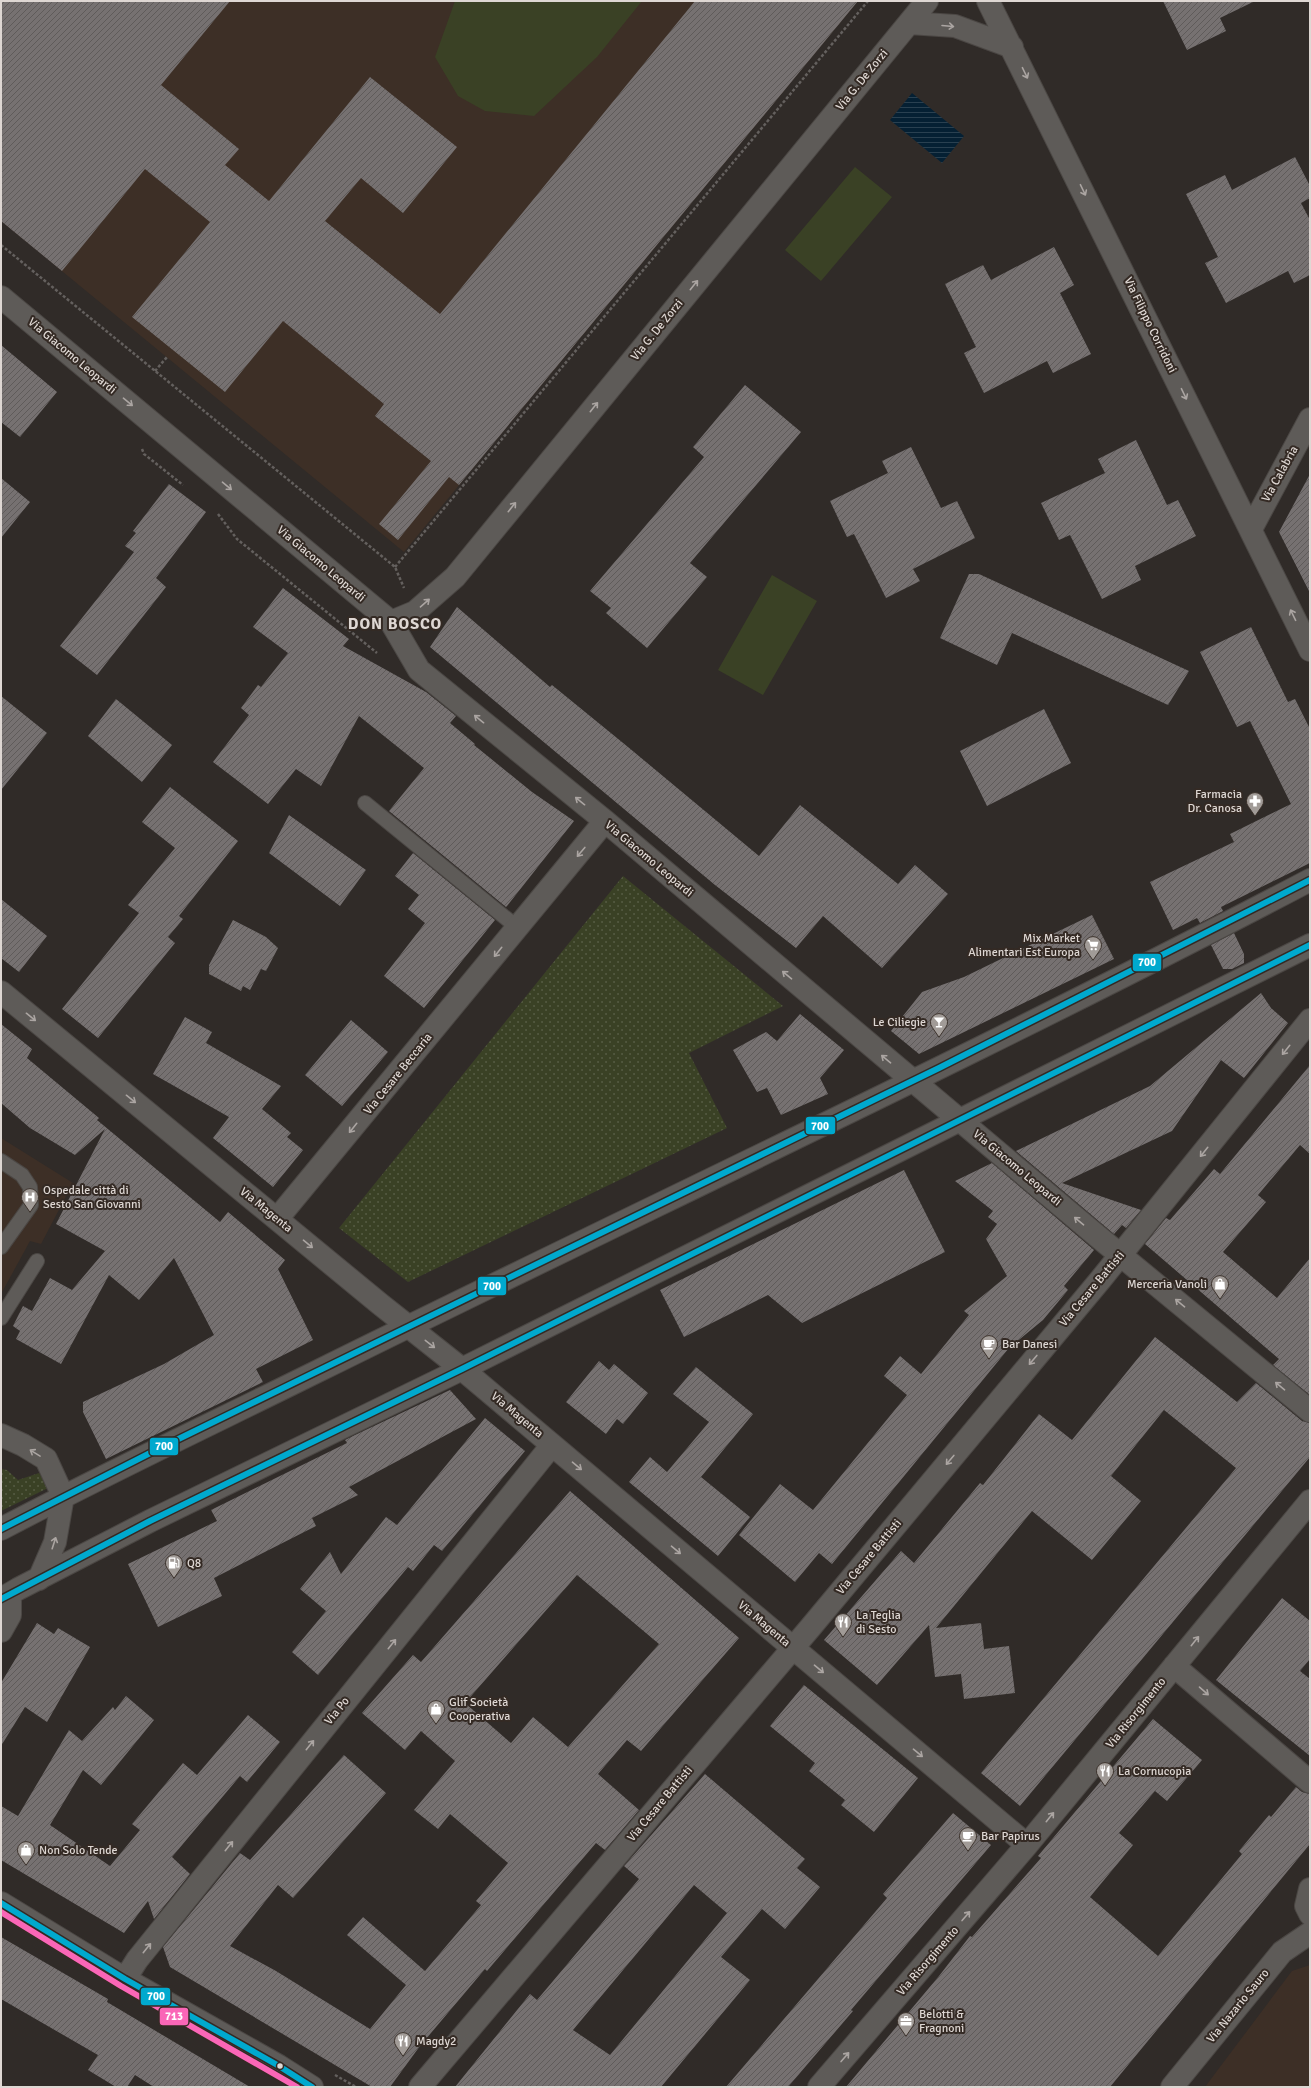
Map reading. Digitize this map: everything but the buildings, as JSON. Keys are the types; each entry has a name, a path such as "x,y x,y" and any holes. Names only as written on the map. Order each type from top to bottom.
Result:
{"street":[{"name":"Via G. De Zorzi","path":"391,622 415,612 455,577 927,1"},
{"name":"Via Filippo Corridoni","path":"988,1 1310,650"},
{"path":"909,23 954,26 1012,47"},
{"name":"Via Giacomo Leopardi","path":"1,297 391,622 419,670 605,821 959,1119 1310,1411"},
{"name":"Via Calabria","path":"1251,529 1310,419"},
{"name":"Via Cesare Beccaria","path":"278,1219 605,821"},
{"path":"1,1529 63,1496 408,1326 915,1081 1310,880"},
{"path":"1,1631 10,1615 7,1592 39,1579 150,1520 462,1369 959,1119 1307,951"},
{"name":"Via Magenta","path":"1,992 462,1369 1027,1845"},
{"name":"Via Cesare Battisti","path":"420,2087 793,1648 1121,1254 1310,1020"},
{"path":"1,1435 23,1445 46,1459 63,1496 55,1542 39,1579"},
{"name":"Via Po","path":"125,1979 137,1960 552,1445"},
{"name":"Via Risorgimento","path":"819,2087 1027,1845 1310,1501"},
{"path":"1174,1666 1310,1782"},
{"path":"1310,1889 1306,1906 1310,1914"},
{"path":"1,1903 125,1979 279,2066 312,2087"},
{"name":"Via Nazario Sauro","path":"1172,2087 1282,1952 1310,1933"}],"lane":[{"path":"365,803 518,928"},
{"path":"1,1160 22,1175 30,1187 31,1205 1,1247"},
{"path":"1,1318 37,1261"}],"path":[{"path":"1,245 395,567 868,1"},
{"path":"155,371 167,357"},
{"path":"141,447 144,454 187,489"},
{"path":"212,509 218,514 236,539 378,654"}],"shaded area":[{"path":"1,1 858,1 404,552 1,221"},
{"name":"Ospedale città di Sesto San Giovanni","path":"1,1138 73,1183 41,1244 30,1241 1,1294"},
{"path":"1310,1965 1310,2087 1205,2087 1292,1971"}],"green space":[{"path":"455,1 642,1 597,57 534,116 485,111 458,96 435,57"},
{"path":"855,167 892,197 821,281 785,250"},
{"path":"772,575 817,601 763,695 718,670"},
{"path":"623,876 783,1006 689,1053 727,1128 408,1282 339,1228"},
{"path":"1,1469 7,1470 18,1480 39,1473 48,1488 1,1511"}],"water":[{"path":"912,93 964,136 942,163 890,120"}],"transit line":[{"name":"700","path":"1,1529 158,1449 939,1068 1310,880"},
{"name":"700","path":"1,1599 150,1521 462,1369 1310,945"},
{"name":"700","path":"1,1903 125,1979 279,2066 312,2087"},
{"name":"713","path":"1,1912 121,1986 297,2087"}],"place":[{"name":"Farmacia Dr. Canosa","path":"1255,816"},
{"name":"Mix Market Alimentari Est Europa","path":"1093,960"},
{"name":"Le Ciliegie","path":"939,1037"},
{"name":"Ospedale città di Sesto San Giovanni","path":"30,1212"},
{"name":"Merceria Vanoli","path":"1220,1299"},
{"name":"Bar Danesi","path":"989,1359"},
{"name":"Q8","path":"174,1578"},
{"name":"La Teglia di Sesto","path":"843,1637"},
{"name":"Glif Società Cooperativa","path":"436,1724"},
{"name":"La Cornucopia","path":"1105,1786"},
{"name":"Bar Papirus","path":"968,1851"},
{"name":"Non Solo Tende","path":"26,1865"},
{"name":"Belotti & Fragnoni","path":"906,2036"},
{"name":"Magdy2","path":"403,2056"}],"district":[{"name":"DON BOSCO","path":"395,624"}]}
